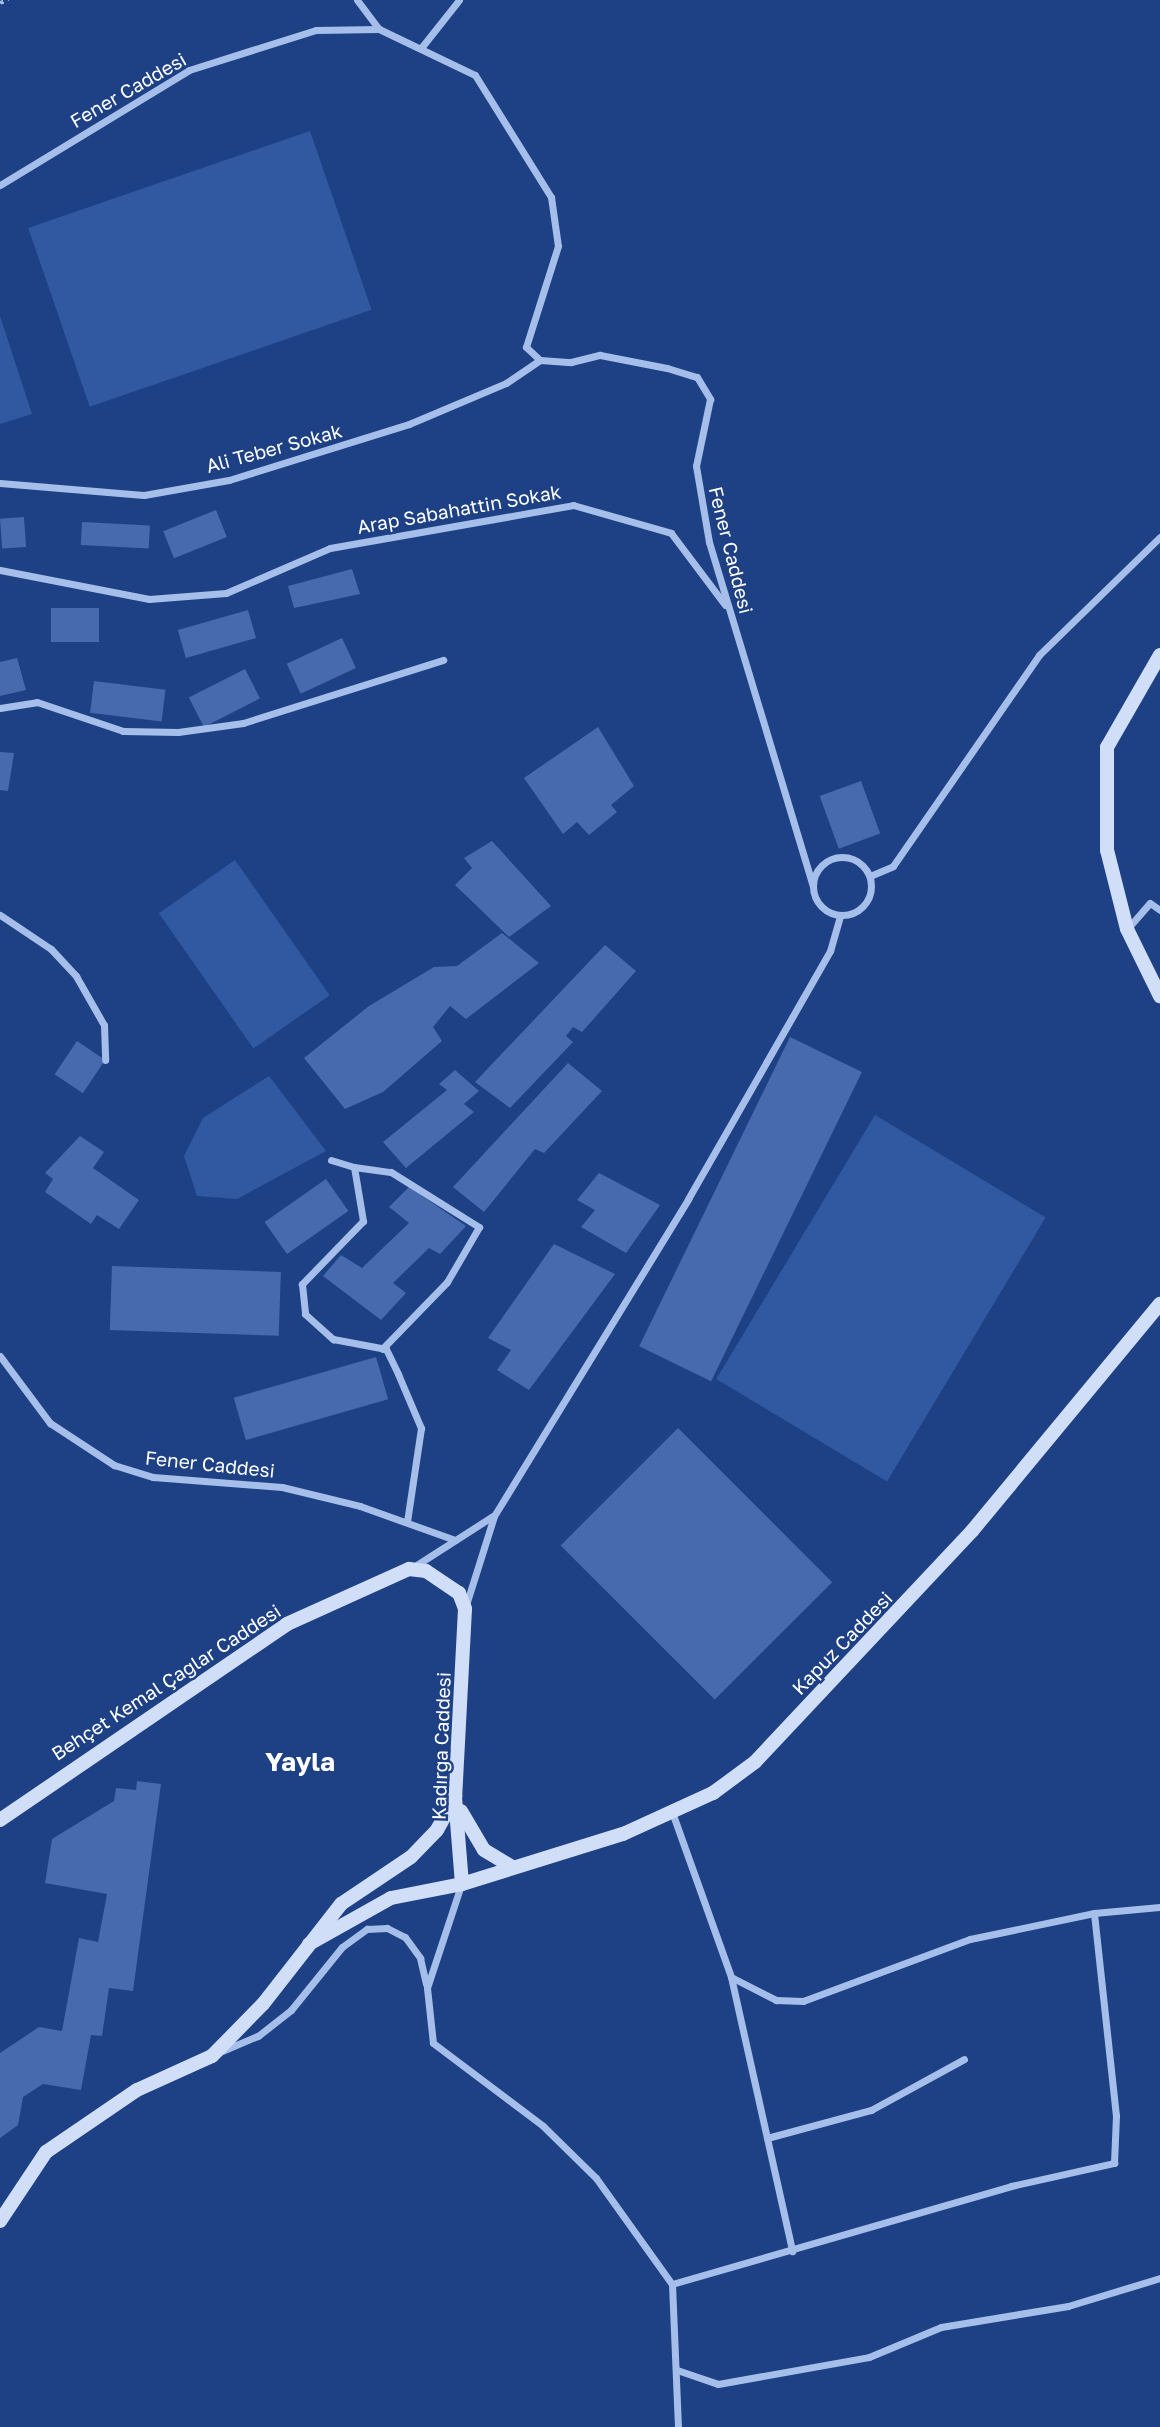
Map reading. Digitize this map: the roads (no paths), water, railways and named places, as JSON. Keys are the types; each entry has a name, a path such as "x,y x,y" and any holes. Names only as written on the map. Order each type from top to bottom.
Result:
{"main road":[{"path":"1160,655 1107,747 1107,850 1127,929 1160,996"},
{"name":"Kapuz Caddesi","path":"309,1944 391,1898 462,1884 672,1812 755,1762 874,1639 1051,1441 1160,1304"},
{"path":"409,1569 442,1578 465,1609"},
{"name":"Behçet Kemal Çağlar Caddesi","path":"0,1820 287,1624 409,1569"},
{"name":"Kadırga Caddesi","path":"462,1884 455,1797 465,1609"},
{"path":"455,1797 484,1850 512,1867"},
{"path":"0,2221 46,2152 137,2090 212,2056 341,1904 411,1857 437,1830 455,1797"}],"street":[{"path":"357,0 379,29"},
{"path":"421,48 459,0"},
{"name":"Fener Caddesi","path":"0,185 189,70 316,30 379,29 475,75 551,197 558,246 526,346 540,360 571,362 600,355 697,377 710,399 695,466 727,608 813,887"},
{"name":"Ali Teber Sokak","path":"0,483 144,495 229,480 409,424 506,383 540,360"},
{"name":"Arap Sabahattin Sokak","path":"0,570 149,599 226,593 330,548 573,505 671,533 727,608"},
{"path":"870,876 893,866 1039,655 1160,537"},
{"path":"0,708 37,702 123,731 178,732 243,723 443,660"},
{"path":"832,859 859,862 870,876 866,904 840,915 819,903 813,887 818,870 832,859"},
{"path":"1127,929 1150,903 1160,910"},
{"path":"0,915 51,949 76,976 104,1025 105,1060"},
{"path":"465,1609 494,1516 695,1187 830,951 840,915"},
{"path":"331,1160 402,1177 479,1227 447,1282 382,1349"},
{"path":"354,1167 363,1221 302,1284 305,1314 332,1339 382,1349"},
{"path":"382,1349 421,1428 407,1522"},
{"name":"Fener Caddesi","path":"0,1356 51,1423 114,1465 153,1477 282,1487 407,1522 455,1541"},
{"path":"409,1569 494,1516"},
{"path":"672,1812 731,1977 792,2251"},
{"path":"427,1988 462,1884"},
{"path":"731,1977 776,2000 803,2001 970,1939 1094,1913 1160,1907"},
{"path":"672,2284 1012,2186 1114,2163 1116,2116 1094,1913"},
{"path":"212,2056 258,2036 291,2010 342,1947 366,1929 387,1928 405,1937 420,1958 427,1988 433,2043 543,2126 596,2178 672,2284 678,2427"},
{"path":"767,2138 871,2110 964,2059"},
{"path":"677,2370 718,2384 869,2357 942,2327 1068,2306 1160,2278"}],"district":[{"name":"Yayla","path":"300,1762"}]}
